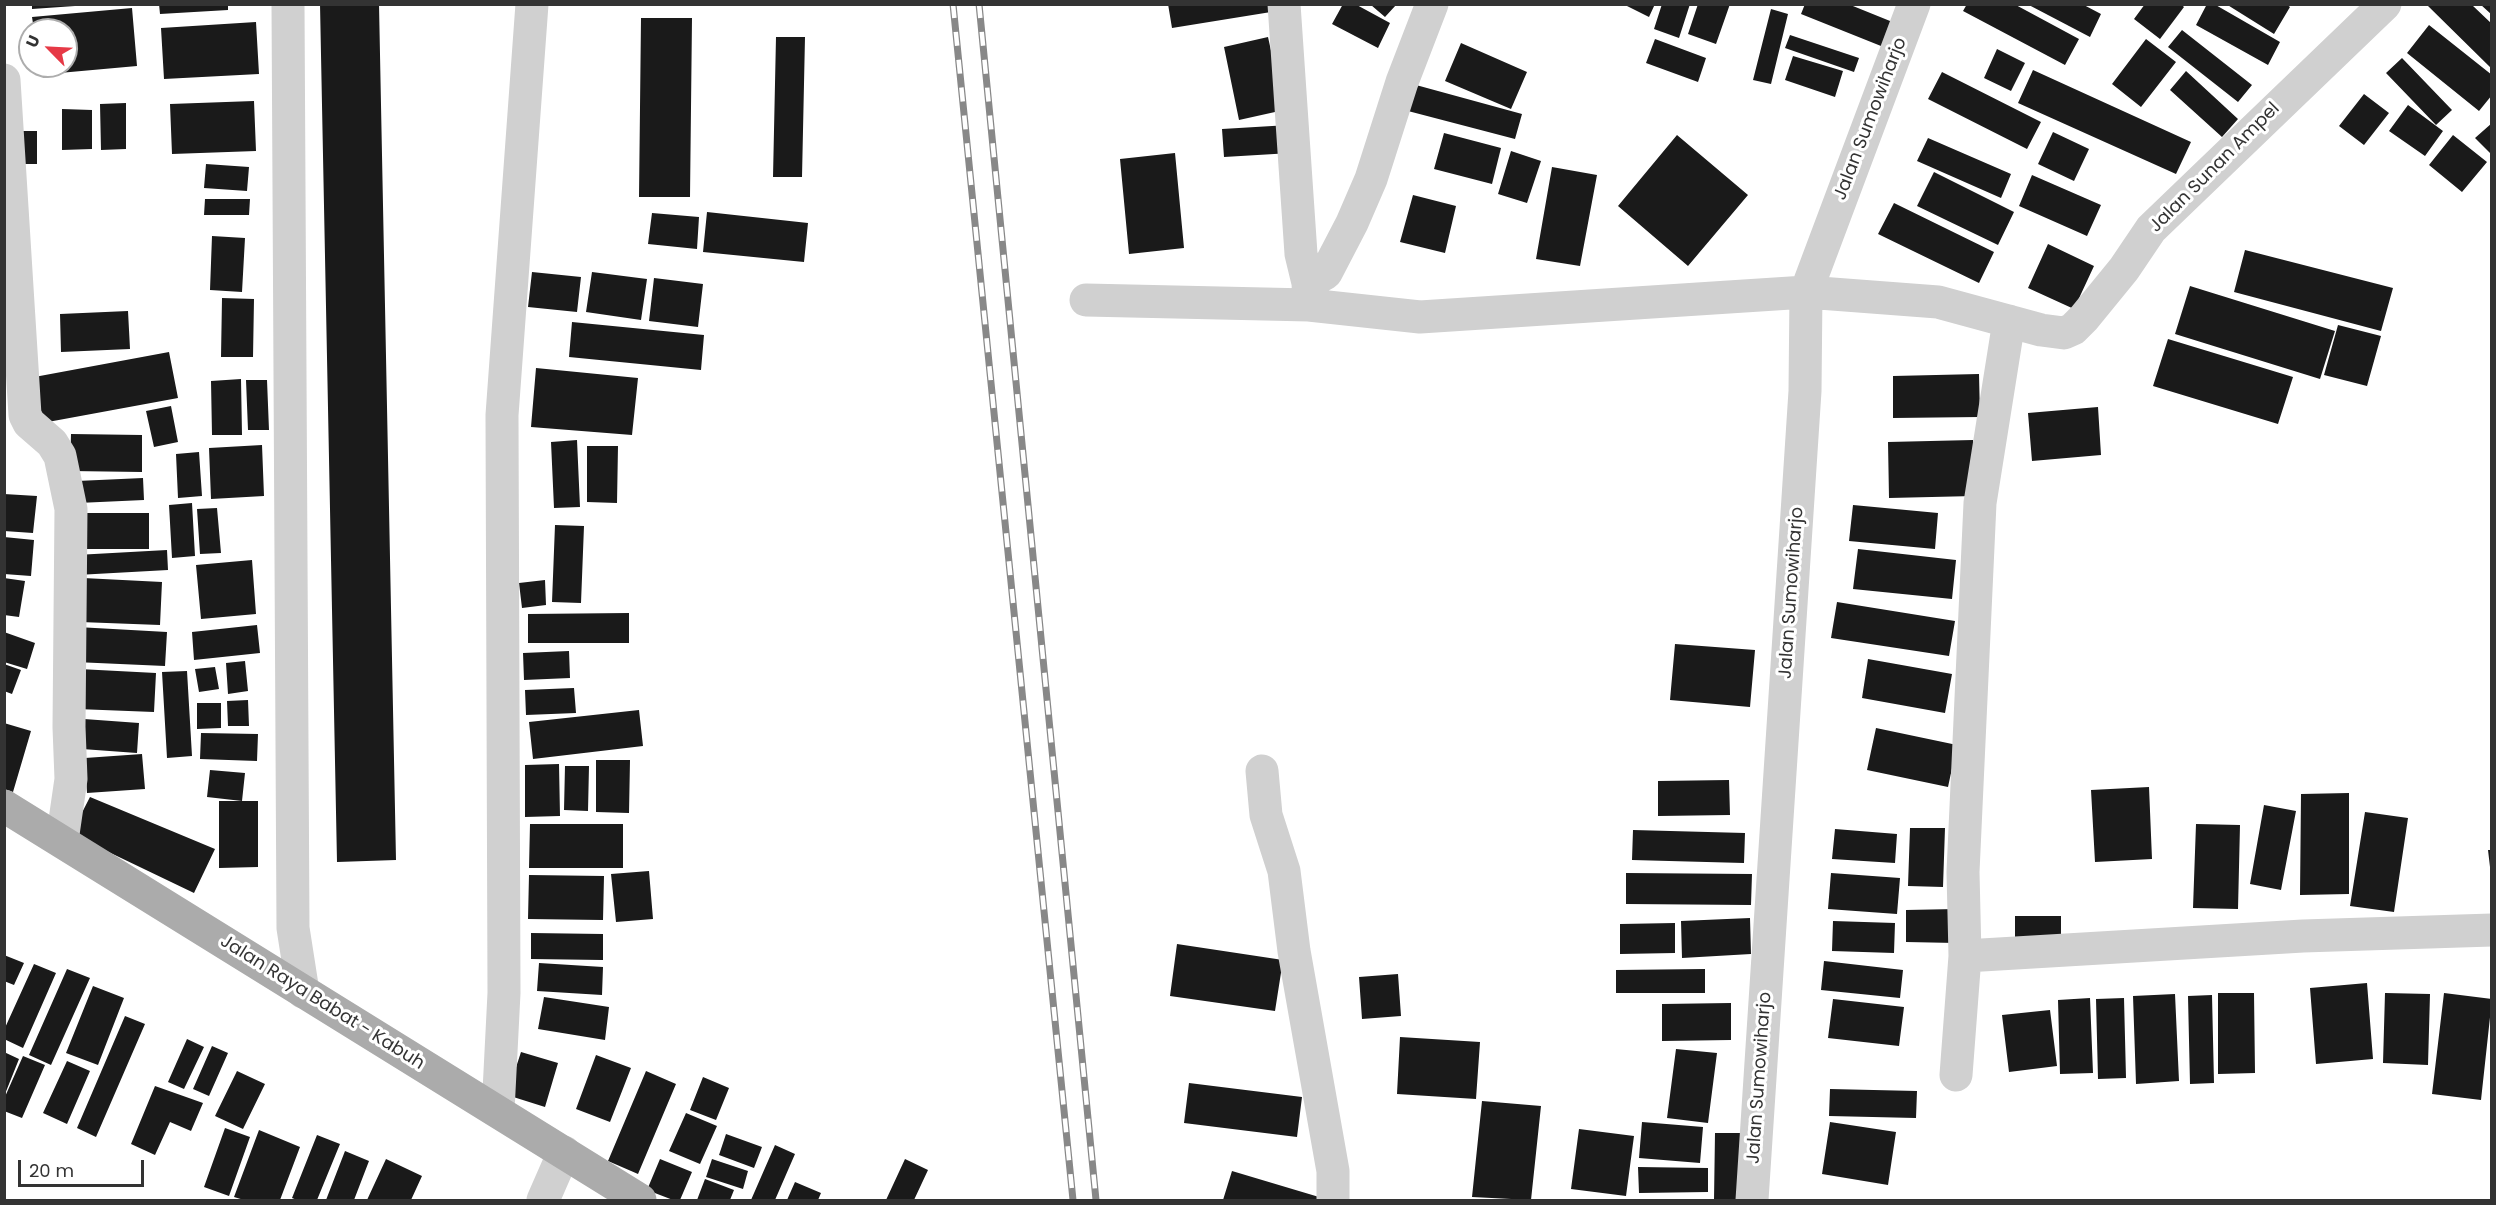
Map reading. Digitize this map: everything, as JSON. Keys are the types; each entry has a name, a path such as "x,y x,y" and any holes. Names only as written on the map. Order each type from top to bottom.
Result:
{"main road":[{"name":"Jalan Raya Babat - Kabuh","path":"4,806 640,1200"}],"street":[{"path":"288,4 293,928 303,992"},
{"path":"498,1111 504,993 502,415 532,4"},
{"path":"1284,4 1301,254 1308,294"},
{"path":"1308,294 1326,273 1371,179 1402,82 1432,4"},
{"name":"Jalan Sumowiharjo","path":"1752,1200 1805,391 1806,292 1914,4"},
{"name":"Jalan Sunan Ampel","path":"1086,300 1308,294 1420,317 1806,292 1938,302 2064,333 2073,329 2124,269 2151,230 2385,4"},
{"path":"4,80 23,403 29,423 52,443 60,456 71,509 69,727 71,779 62,841"},
{"path":"1956,1075 1965,956 1963,872 1980,503 2009,321"},
{"path":"1262,771 1266,815 1284,871 1294,951 1333,1171 1333,1200"},
{"path":"1965,956 2303,936 2492,930"},
{"path":"543,1200 564,1152"}],"building":[{"path":"32,4 75,4 75,6 32,9"},
{"path":"159,4 228,4 228,10 160,14"},
{"path":"320,4 379,4 396,860 337,862"},
{"path":"1168,4 1270,4 1271,12 1172,28"},
{"path":"1343,4 1355,4 1390,23 1378,48 1332,24"},
{"path":"1623,4 1655,4 1649,17"},
{"path":"1662,4 1690,4 1679,38 1654,29"},
{"path":"1698,4 1730,4 1716,44 1688,34"},
{"path":"1805,4 1848,4 1895,23 1886,48 1801,14"},
{"path":"1967,4 2014,4 2079,39 2065,65 1963,11"},
{"path":"2027,4 2082,4 2101,14 2090,37"},
{"path":"2145,4 2181,4 2184,7 2160,39 2134,19"},
{"path":"2207,4 2214,4 2280,42 2268,65 2196,25"},
{"path":"2226,4 2286,4 2290,7 2274,34"},
{"path":"2480,4 2492,4 2492,15"},
{"path":"1371,5 1396,5 1385,17"},
{"path":"2472,5 2492,24 2492,69 2428,6"},
{"path":"132,8 137,66 78,71 78,18 32,17"},
{"path":"1771,9 1788,14 1771,84 1753,80"},
{"path":"641,18 692,18 690,197 639,197"},
{"path":"256,22 259,74 164,79 161,28"},
{"path":"2429,25 2492,75 2492,95 2479,111 2407,53"},
{"path":"2182,30 2252,85 2238,102 2168,47"},
{"path":"1790,35 1859,58 1854,72 1785,48"},
{"path":"776,37 805,37 802,177 773,177"},
{"path":"1268,37 1284,110 1239,120 1224,47"},
{"path":"1655,39 1706,58 1698,82 1646,63"},
{"path":"2146,39 2176,62 2141,107 2112,84"},
{"path":"1461,43 1527,72 1511,109 1445,81"},
{"path":"1997,49 2025,63 2011,91 1984,78"},
{"path":"1793,56 1843,71 1835,97 1785,80"},
{"path":"2402,58 2452,110 2436,125 2386,73"},
{"path":"2033,70 2191,142 2176,174 2018,103"},
{"path":"2186,71 2238,119 2222,137 2170,90"},
{"path":"1942,72 2041,122 2027,149 1928,99"},
{"path":"1416,85 1522,114 1515,139 1408,111"},
{"path":"2364,94 2389,113 2364,145 2339,126"},
{"path":"254,101 256,151 172,154 170,104"},
{"path":"126,103 126,149 101,150 100,104"},
{"path":"2408,105 2443,131 2425,156 2389,131"},
{"path":"62,109 92,110 92,149 62,150"},
{"path":"2492,123 2492,155 2475,138"},
{"path":"1289,125 1291,153 1224,157 1222,129"},
{"path":"12,131 37,131 37,164 11,164"},
{"path":"2053,132 2089,149 2074,181 2038,164"},
{"path":"1444,133 1501,148 1492,184 1434,169"},
{"path":"1677,135 1748,195 1688,266 1618,206"},
{"path":"2453,135 2487,162 2462,192 2429,165"},
{"path":"1928,138 2011,174 2001,198 1917,161"},
{"path":"1511,151 1541,161 1527,203 1498,194"},
{"path":"1175,153 1184,248 1129,254 1120,159"},
{"path":"206,164 249,167 247,191 204,188"},
{"path":"1552,167 1597,175 1580,266 1536,259"},
{"path":"1934,172 2014,212 1998,245 1917,206"},
{"path":"2032,175 2101,205 2087,236 2019,206"},
{"path":"1413,195 1456,206 1445,253 1400,242"},
{"path":"205,199 250,199 249,215 204,215"},
{"path":"1894,203 1994,252 1979,283 1878,234"},
{"path":"707,212 808,223 804,262 703,252"},
{"path":"652,213 699,217 697,249 648,244"},
{"path":"212,236 245,238 242,292 210,290"},
{"path":"2048,244 2094,266 2074,309 2028,288"},
{"path":"2245,250 2393,288 2381,331 2234,292"},
{"path":"532,272 581,277 577,312 528,307"},
{"path":"592,272 647,279 641,320 586,312"},
{"path":"654,278 703,284 698,327 649,321"},
{"path":"2190,286 2335,331 2320,379 2175,334"},
{"path":"222,298 254,299 253,357 221,357"},
{"path":"128,311 130,349 61,352 60,314"},
{"path":"572,322 704,335 701,370 569,357"},
{"path":"2338,325 2381,336 2367,386 2324,375"},
{"path":"2168,339 2293,377 2278,424 2153,386"},
{"path":"169,352 178,398 37,424 29,378"},
{"path":"536,368 638,378 632,435 531,427"},
{"path":"1979,374 1980,417 1893,418 1893,376"},
{"path":"241,379 242,435 212,435 211,381"},
{"path":"246,380 267,380 269,430 248,430"},
{"path":"171,406 178,442 154,447 146,411"},
{"path":"2098,407 2101,455 2032,461 2028,413"},
{"path":"71,434 142,435 142,472 70,471"},
{"path":"577,440 580,507 554,508 551,442"},
{"path":"1973,440 1974,496 1889,498 1888,442"},
{"path":"262,445 264,496 211,499 209,448"},
{"path":"587,446 618,446 617,503 587,502"},
{"path":"199,452 202,496 178,498 176,454"},
{"path":"143,478 144,500 78,503 77,481"},
{"path":"4,494 37,496 33,533 4,531"},
{"path":"192,503 195,556 172,558 169,505"},
{"path":"1853,505 1938,513 1935,549 1849,541"},
{"path":"217,508 221,553 200,554 197,509"},
{"path":"79,513 149,513 149,549 79,549"},
{"path":"555,525 584,526 581,603 552,602"},
{"path":"4,537 34,540 31,576 4,574"},
{"path":"1858,549 1956,560 1952,599 1853,589"},
{"path":"167,550 168,570 77,575 76,555"},
{"path":"252,560 256,614 201,619 196,565"},
{"path":"4,578 25,581 19,617 4,615"},
{"path":"83,578 162,582 160,625 80,622"},
{"path":"545,580 546,605 522,608 519,583"},
{"path":"1837,602 1955,621 1949,656 1831,638"},
{"path":"629,613 629,643 528,643 528,614"},
{"path":"257,625 260,653 194,660 192,632"},
{"path":"77,627 167,632 165,666 75,662"},
{"path":"4,632 35,643 27,669 4,662"},
{"path":"1675,644 1755,650 1750,707 1670,700"},
{"path":"569,651 570,678 524,680 523,653"},
{"path":"1868,659 1952,674 1945,713 1862,698"},
{"path":"245,661 248,691 228,694 226,663"},
{"path":"4,664 21,670 12,694 4,691"},
{"path":"215,667 219,689 199,692 195,669"},
{"path":"79,669 156,673 154,712 77,709"},
{"path":"187,671 192,756 167,758 162,672"},
{"path":"574,688 576,713 526,715 525,690"},
{"path":"248,700 249,726 228,726 227,701"},
{"path":"197,703 221,703 221,728 197,729"},
{"path":"639,710 643,746 533,759 529,722"},
{"path":"84,719 139,723 137,753 82,749"},
{"path":"4,723 31,731 13,792 4,789"},
{"path":"1876,728 1957,745 1948,787 1867,770"},
{"path":"201,733 258,734 257,761 200,759"},
{"path":"142,754 145,789 87,793 85,758"},
{"path":"596,760 630,760 629,813 596,812"},
{"path":"559,764 560,816 525,817 525,765"},
{"path":"565,766 589,766 588,811 564,810"},
{"path":"210,770 245,773 242,801 207,797"},
{"path":"1729,780 1730,815 1658,816 1658,781"},
{"path":"2149,787 2152,859 2095,862 2091,790"},
{"path":"2349,793 2349,894 2300,895 2301,794"},
{"path":"90,797 215,849 194,893 71,834"},
{"path":"219,801 258,801 258,867 219,868"},
{"path":"2264,805 2296,811 2281,890 2250,884"},
{"path":"2365,812 2408,818 2394,912 2350,906"},
{"path":"530,824 623,824 623,868 529,868"},
{"path":"2196,824 2240,825 2238,909 2193,908"},
{"path":"1910,828 1945,828 1943,887 1908,886"},
{"path":"1835,829 1897,834 1895,863 1832,859"},
{"path":"1633,830 1745,833 1744,863 1632,860"},
{"path":"2488,850 2492,850 2492,867 2490,867"},
{"path":"649,871 653,919 616,922 611,874"},
{"path":"1626,873 1752,874 1751,905 1626,904"},
{"path":"1831,873 1900,878 1897,914 1828,909"},
{"path":"529,875 604,876 603,920 528,919"},
{"path":"1956,909 1956,943 1906,942 1906,910"},
{"path":"2015,916 2061,916 2061,948 2015,947"},
{"path":"1750,918 1751,954 1682,958 1681,921"},
{"path":"1833,921 1895,923 1894,953 1832,951"},
{"path":"1675,923 1675,953 1620,954 1620,924"},
{"path":"531,933 603,934 603,960 531,959"},
{"path":"1177,944 1283,960 1275,1011 1170,996"},
{"path":"4,955 24,963 14,985 4,981"},
{"path":"1824,961 1903,970 1900,998 1821,990"},
{"path":"539,963 603,967 602,995 537,991"},
{"path":"34,964 56,973 23,1048 4,1039 4,1030"},
{"path":"67,969 90,978 51,1065 29,1055"},
{"path":"1705,969 1705,993 1616,993 1616,970"},
{"path":"1398,974 1401,1016 1362,1019 1359,977"},
{"path":"2367,983 2373,1059 2316,1064 2310,988"},
{"path":"93,986 124,998 98,1065 66,1053"},
{"path":"2218,993 2254,993 2255,1073 2218,1074"},
{"path":"2385,993 2430,994 2428,1065 2383,1063"},
{"path":"2444,993 2492,999 2481,1100 2432,1094"},
{"path":"2175,994 2179,1081 2136,1084 2133,996"},
{"path":"2212,995 2214,1083 2190,1084 2188,996"},
{"path":"544,997 609,1007 605,1040 538,1029"},
{"path":"2090,998 2093,1073 2060,1074 2058,1000"},
{"path":"2124,998 2126,1078 2098,1079 2096,999"},
{"path":"1833,999 1904,1007 1899,1046 1828,1038"},
{"path":"1731,1003 1731,1040 1662,1041 1662,1004"},
{"path":"2050,1010 2057,1066 2009,1072 2002,1015"},
{"path":"125,1016 145,1024 96,1137 77,1128"},
{"path":"1400,1037 1480,1042 1476,1099 1397,1094"},
{"path":"187,1039 204,1047 184,1089 168,1082"},
{"path":"212,1046 228,1053 209,1096 193,1089"},
{"path":"1676,1049 1717,1053 1708,1123 1667,1118"},
{"path":"4,1052 19,1059 5,1094 4,1094"},
{"path":"521,1052 558,1063 545,1107 507,1095"},
{"path":"596,1055 631,1068 610,1122 576,1109"},
{"path":"23,1056 45,1065 22,1118 4,1111 4,1099"},
{"path":"67,1061 90,1071 67,1124 43,1113"},
{"path":"237,1071 265,1084 243,1129 215,1116"},
{"path":"646,1071 676,1084 638,1174 608,1161"},
{"path":"703,1077 729,1088 716,1120 690,1110"},
{"path":"1189,1083 1302,1097 1297,1137 1184,1123"},
{"path":"155,1086 203,1103 191,1131 170,1122 155,1155 131,1144"},
{"path":"1830,1089 1917,1091 1916,1118 1829,1116"},
{"path":"1482,1101 1541,1106 1531,1200 1472,1197"},
{"path":"686,1113 717,1126 700,1164 669,1151"},
{"path":"1642,1122 1703,1127 1700,1163 1639,1158"},
{"path":"1830,1122 1896,1132 1888,1185 1822,1174"},
{"path":"225,1128 250,1137 229,1196 204,1187"},
{"path":"1579,1129 1634,1136 1626,1196 1571,1189"},
{"path":"259,1130 300,1147 280,1200 244,1200 234,1197"},
{"path":"1715,1133 1741,1133 1741,1200 1714,1200"},
{"path":"726,1134 762,1147 754,1168 719,1155"},
{"path":"317,1135 340,1144 317,1200 297,1200 292,1198"},
{"path":"775,1145 795,1154 775,1200 751,1200"},
{"path":"345,1151 369,1161 354,1200 326,1200"},
{"path":"386,1159 422,1176 411,1200 367,1200"},
{"path":"660,1159 692,1172 680,1200 673,1200 647,1190"},
{"path":"712,1159 748,1171 743,1189 706,1177"},
{"path":"905,1159 928,1170 914,1200 886,1200"},
{"path":"1638,1167 1708,1168 1708,1192 1639,1193"},
{"path":"1232,1171 1319,1197 1318,1200 1223,1200"},
{"path":"705,1179 734,1190 730,1200 697,1200"},
{"path":"795,1182 821,1193 818,1200 787,1200"}],"railway":[{"path":"953,4 1073,1200"},
{"path":"979,4 1096,1200"}]}
